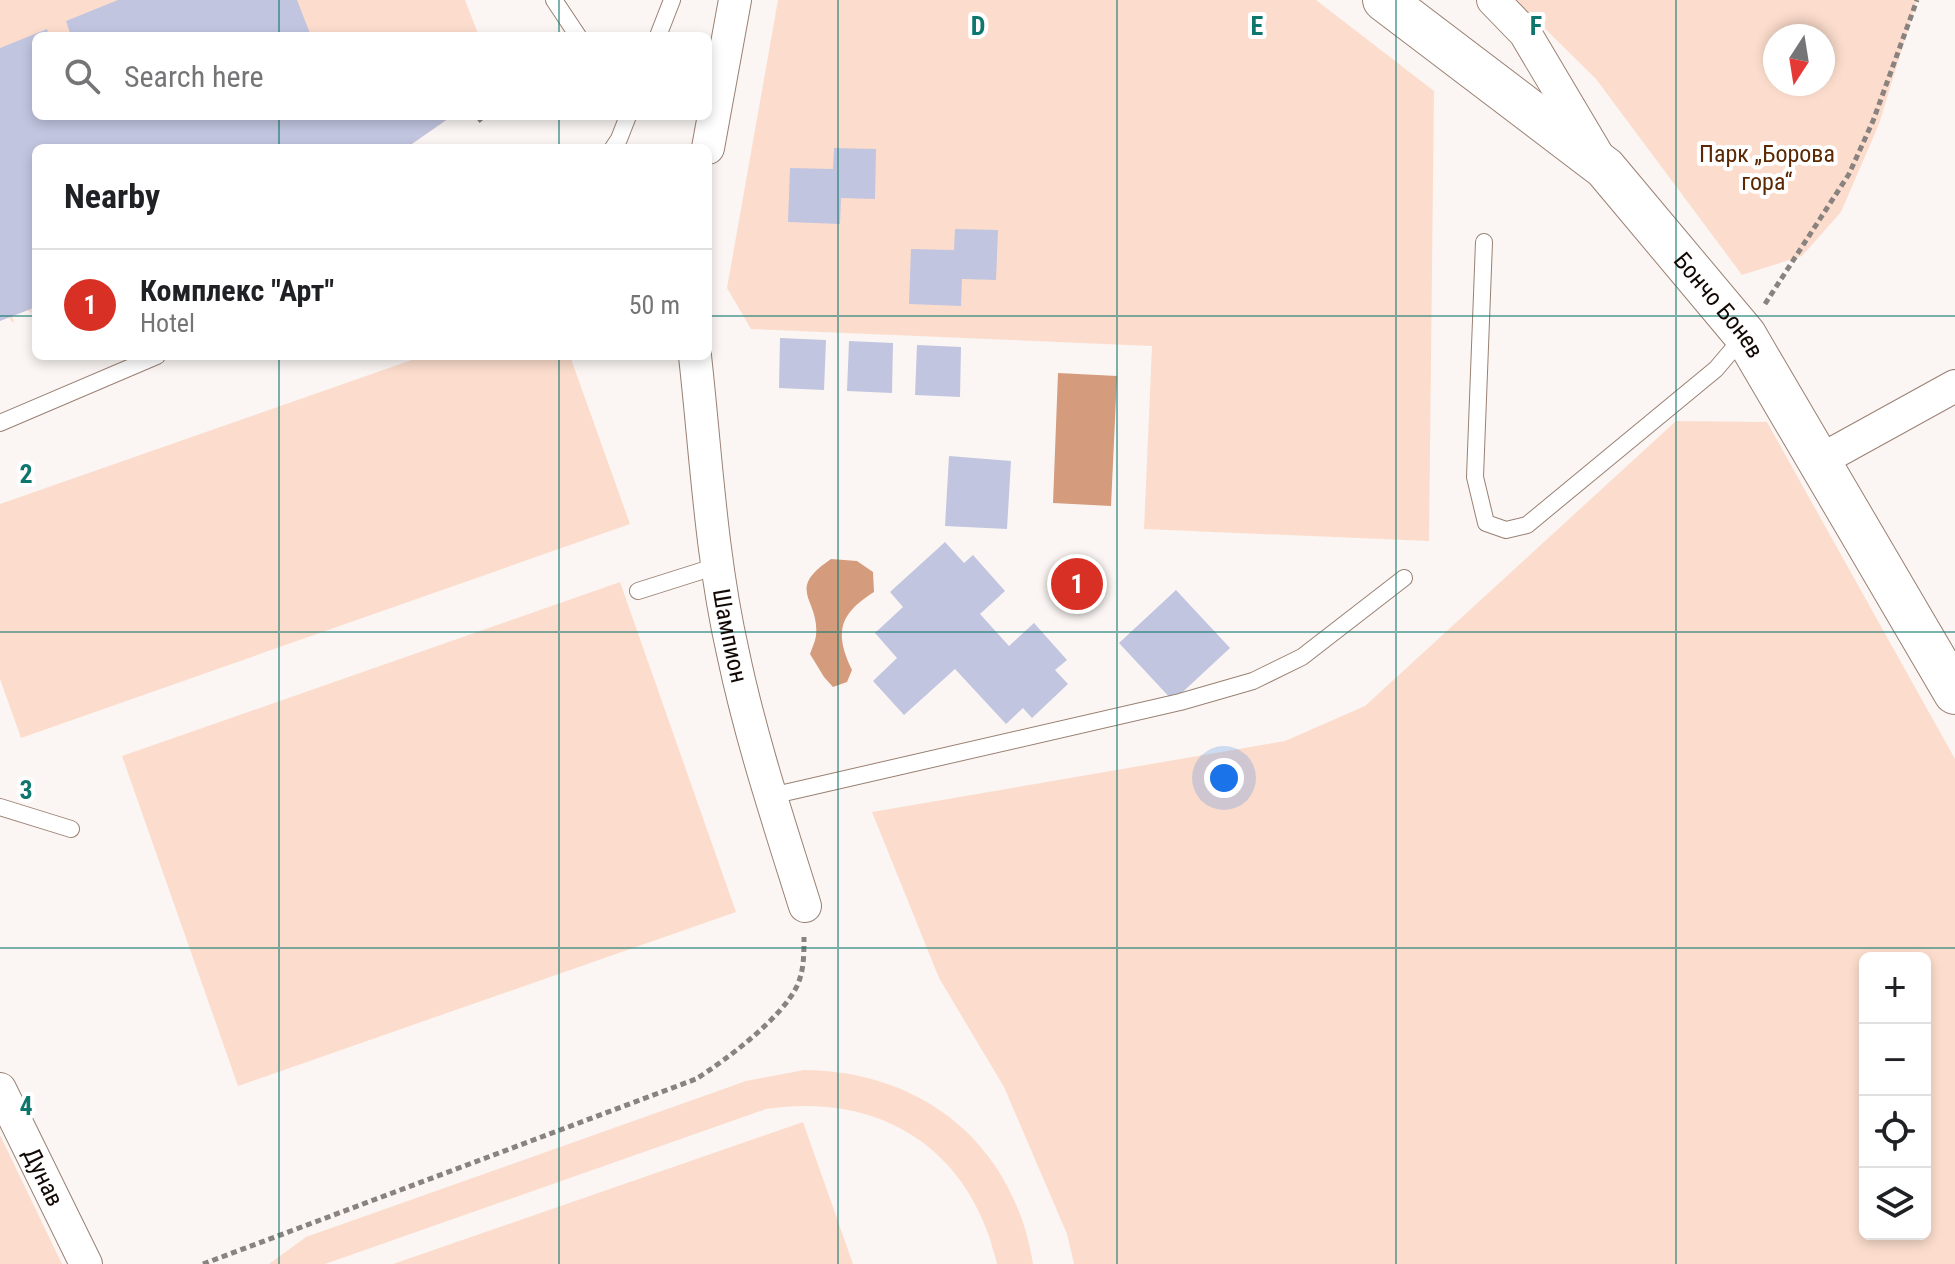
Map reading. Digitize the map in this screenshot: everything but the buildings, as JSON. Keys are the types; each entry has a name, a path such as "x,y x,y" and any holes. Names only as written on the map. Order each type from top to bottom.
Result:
{"street":[{"path":"709,144 735,0"},
{"name":"Бончо Бонев","path":"1384,0 1605,168 1745,335 1955,693"},
{"path":"1493,0 1525,33 1605,168"},
{"name":"Шампион","path":"695,360 717,566 733,654 771,796 805,906"},
{"path":"1819,461 1955,386"},
{"name":"Дунав","path":"0,1089 86,1264"}],"lane":[{"path":"554,0 575,32"},
{"path":"660,32 672,0"},
{"path":"616,144 626,120"},
{"path":"1484,242 1475,477 1482,516 1492,527 1506,530 1527,525 1716,369 1745,335"},
{"path":"0,423 148,360"},
{"path":"638,591 717,566"},
{"path":"771,796 1165,706 1253,681 1302,657 1404,578"},
{"path":"0,807 71,829"}],"path":[{"path":"1745,335 1849,174 1873,121 1917,0"},
{"path":"203,1264 696,1079 720,1064 779,1011 796,987 804,959 805,906"}],"green space":[{"path":"0,0 465,0 477,32 32,32 32,120 446,120 412,144 32,144 32,313 28,310 12,316 14,322 9,317 0,321"},
{"path":"778,0 1316,0 1434,91 1429,541 1144,529 1152,346 751,329 727,288"},
{"name":"Парк „Борова гора“","path":"1516,0 1917,0 1879,124 1841,212 1802,256 1742,275 1596,79"},
{"path":"412,360 571,360 630,524 21,738 0,679 0,504"},
{"path":"1676,421 1767,422 1955,759 1955,1264 1074,1264 1067,1234 1004,1087 939,978 872,812 1285,741 1365,706"},
{"path":"620,582 736,912 238,1086 122,756"},
{"path":"804,1070 848,1074 888,1084 924,1100 956,1123 984,1151 1006,1184 1023,1222 1033,1264 997,1264 984,1224 966,1189 943,1160 915,1137 883,1120 847,1110 808,1106 766,1109 325,1264 269,1264 306,1237 746,1081"},
{"path":"803,1122 853,1264 393,1264"},
{"path":"0,1135 62,1264 0,1264"}],"shaded area":[{"path":"1058,373 1117,376 1111,506 1053,503"},
{"path":"831,559 857,561 873,572 874,592 853,608 843,625 843,645 852,670 847,682 833,687 810,654 816,636 816,623 807,595 809,579"}],"place":[{"name":"Комплекс \"Арт\"","path":"1077,584"}]}
